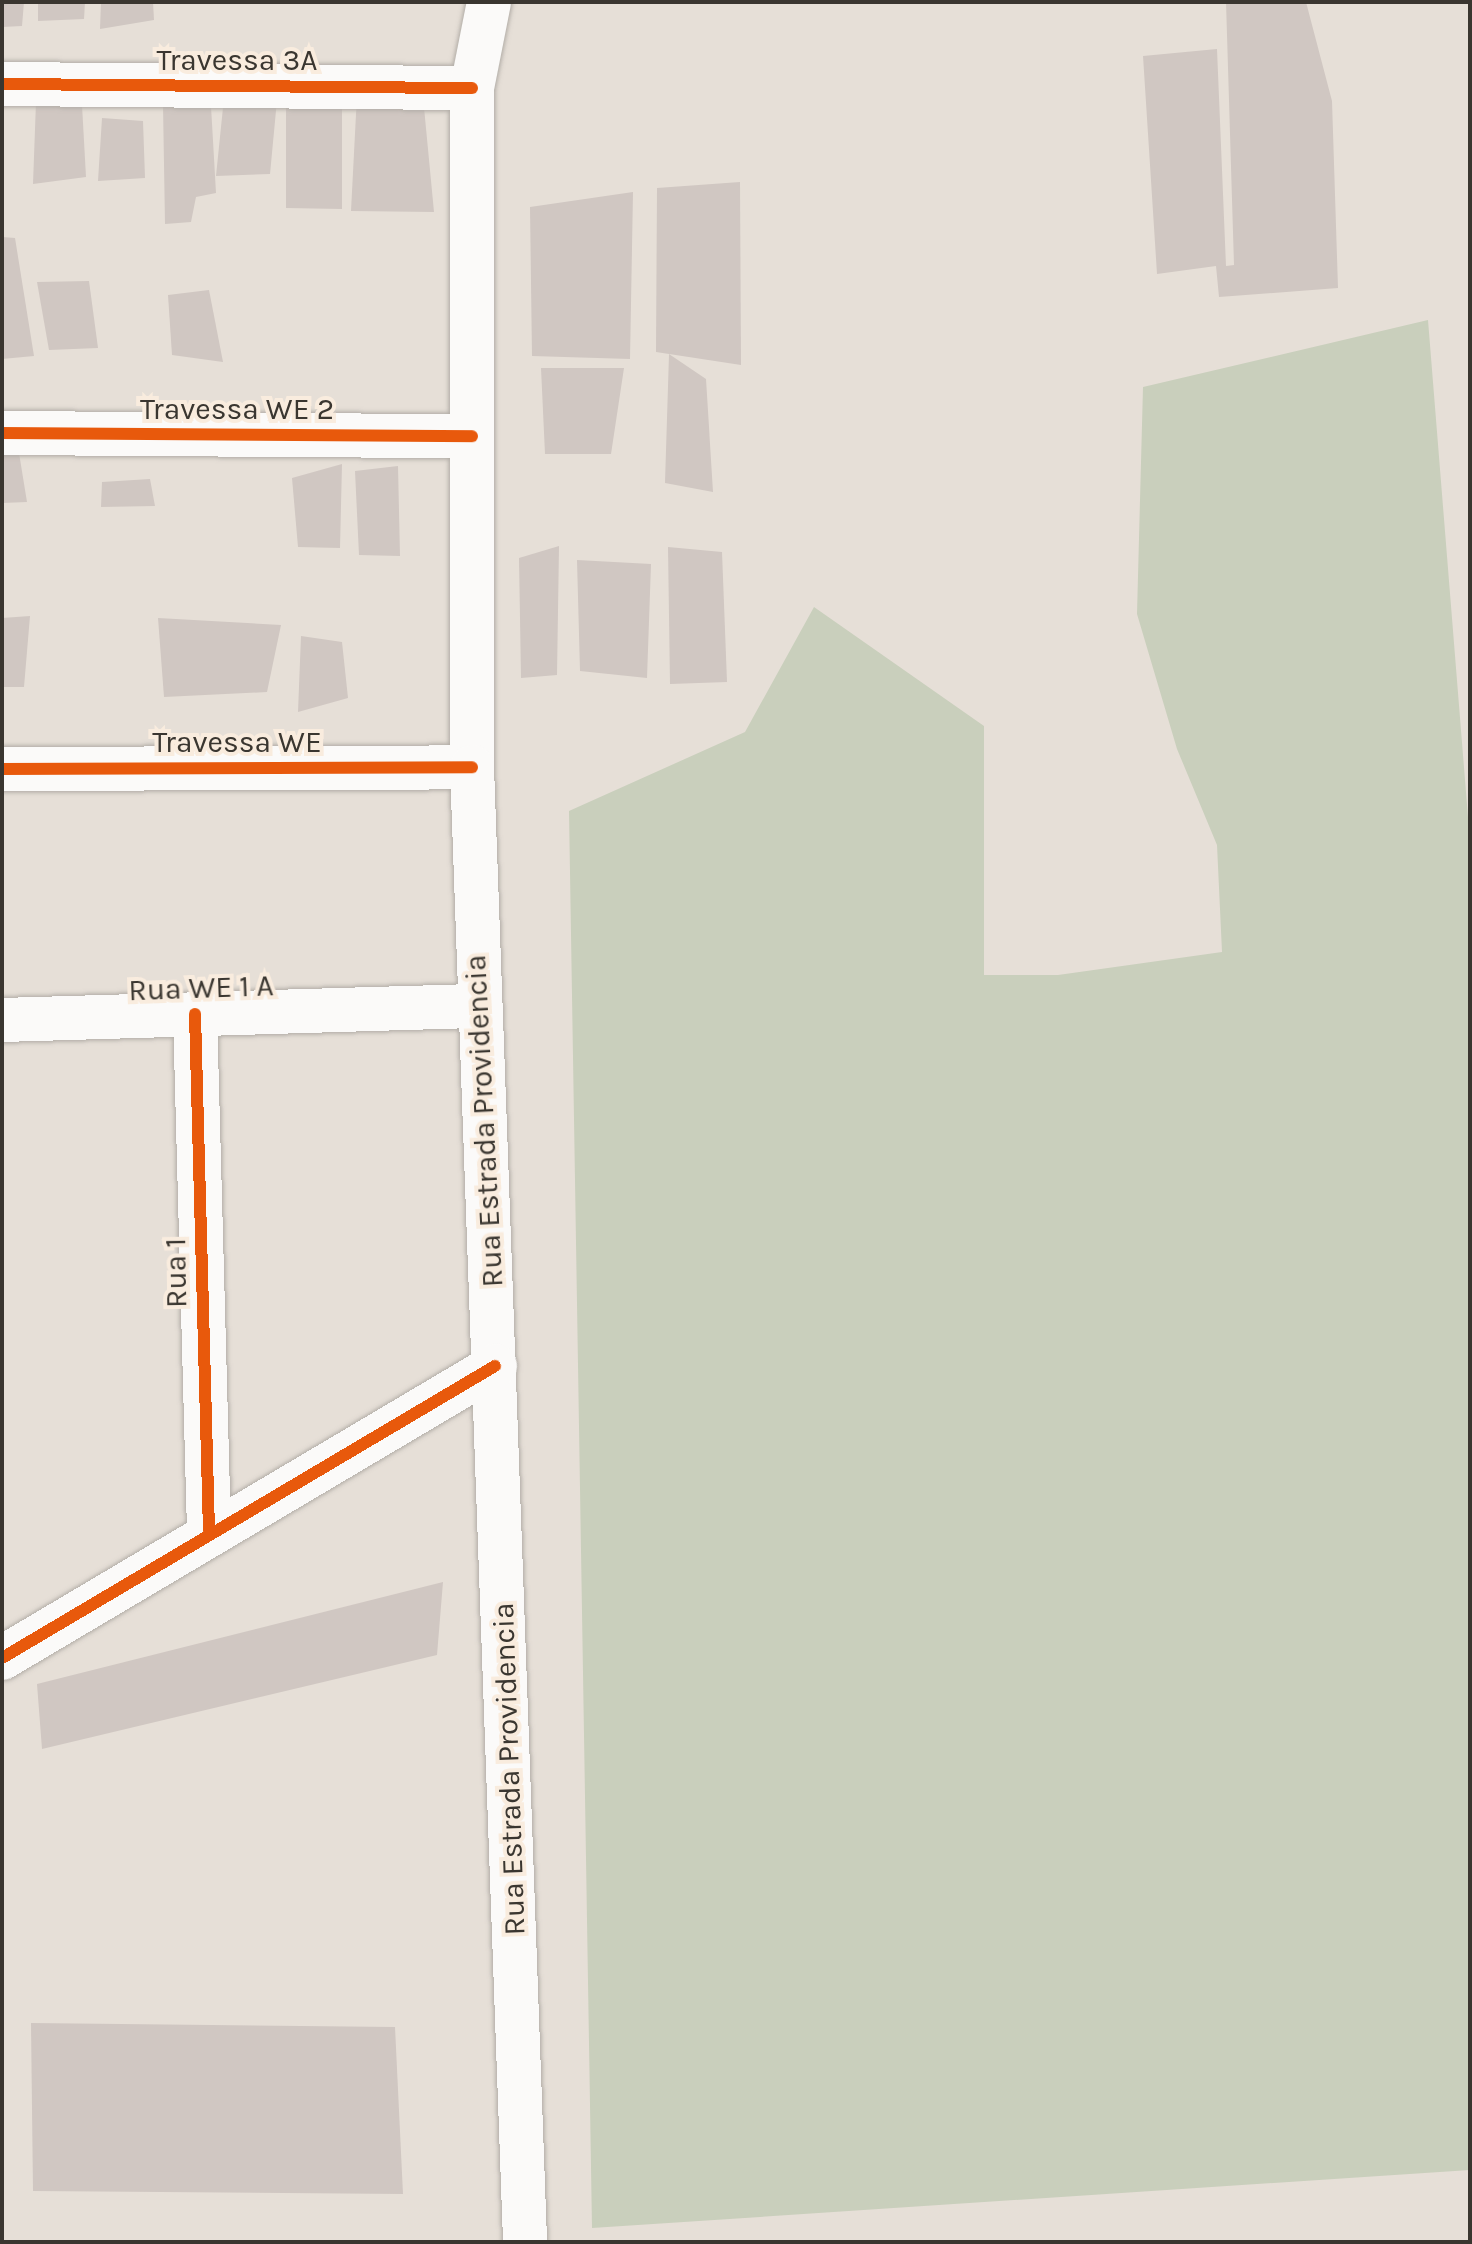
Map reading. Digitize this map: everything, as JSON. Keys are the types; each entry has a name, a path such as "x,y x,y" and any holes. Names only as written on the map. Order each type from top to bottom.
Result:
{"street":[{"name":"Rua Estrada Providencia","path":"489,2 472,88 472,767 478,1006 495,1366 525,2242"},
{"name":"Travessa 3A","path":"2,84 472,88"},
{"name":"Travessa WE 2","path":"2,433 472,436"},
{"name":"Travessa WE","path":"2,769 472,767"},
{"name":"Rua WE 1 A","path":"2,1020 478,1006"},
{"name":"Rua 1","path":"195,1014 209,1531"},
{"path":"2,1658 209,1531 495,1366"}],"green space":[{"path":"1428,320 1470,842 1470,2170 592,2228 569,811 745,732 814,607 984,726 984,975 1058,975 1222,952 1217,845 1177,749 1137,614 1143,387"}],"building":[{"path":"2,2 24,2 22,26 2,27"},
{"path":"38,2 85,2 84,19 38,21"},
{"path":"101,2 153,2 154,20 100,29"},
{"path":"1226,2 1306,2 1332,101 1338,288 1219,297 1216,266 1157,274 1143,56 1217,49 1226,266 1234,265"},
{"path":"225,88 277,100 270,174 216,176"},
{"path":"357,95 423,97 434,212 351,211"},
{"path":"286,98 342,98 342,209 286,208"},
{"path":"36,102 82,105 86,177 33,184"},
{"path":"163,105 211,106 216,193 196,197 191,222 165,224"},
{"path":"102,118 143,121 145,178 98,181"},
{"path":"740,182 741,365 656,352 657,188"},
{"path":"633,192 630,359 532,356 530,207"},
{"path":"2,237 15,238 34,356 2,359"},
{"path":"89,281 98,348 49,350 37,282"},
{"path":"209,290 223,362 172,355 168,295"},
{"path":"669,354 706,379 713,492 665,483"},
{"path":"541,368 624,368 611,454 545,454"},
{"path":"19,453 27,502 2,503 2,454"},
{"path":"342,464 340,548 298,547 292,478"},
{"path":"398,466 400,556 359,555 355,471"},
{"path":"150,479 155,506 101,507 102,482"},
{"path":"559,546 557,675 521,678 519,558"},
{"path":"668,547 722,552 727,682 670,684"},
{"path":"577,560 651,564 647,678 580,671"},
{"path":"30,616 24,687 2,687 2,618"},
{"path":"158,618 281,625 267,692 164,697"},
{"path":"301,636 342,642 348,698 298,712"},
{"path":"443,1582 437,1655 42,1749 37,1684"},
{"path":"31,2023 395,2027 403,2194 33,2191"}],"cycle path":[{"path":"2,84 472,88"},
{"path":"2,433 472,436"},
{"path":"2,769 472,767"},
{"path":"195,1014 209,1531"},
{"path":"2,1658 495,1366"}]}
